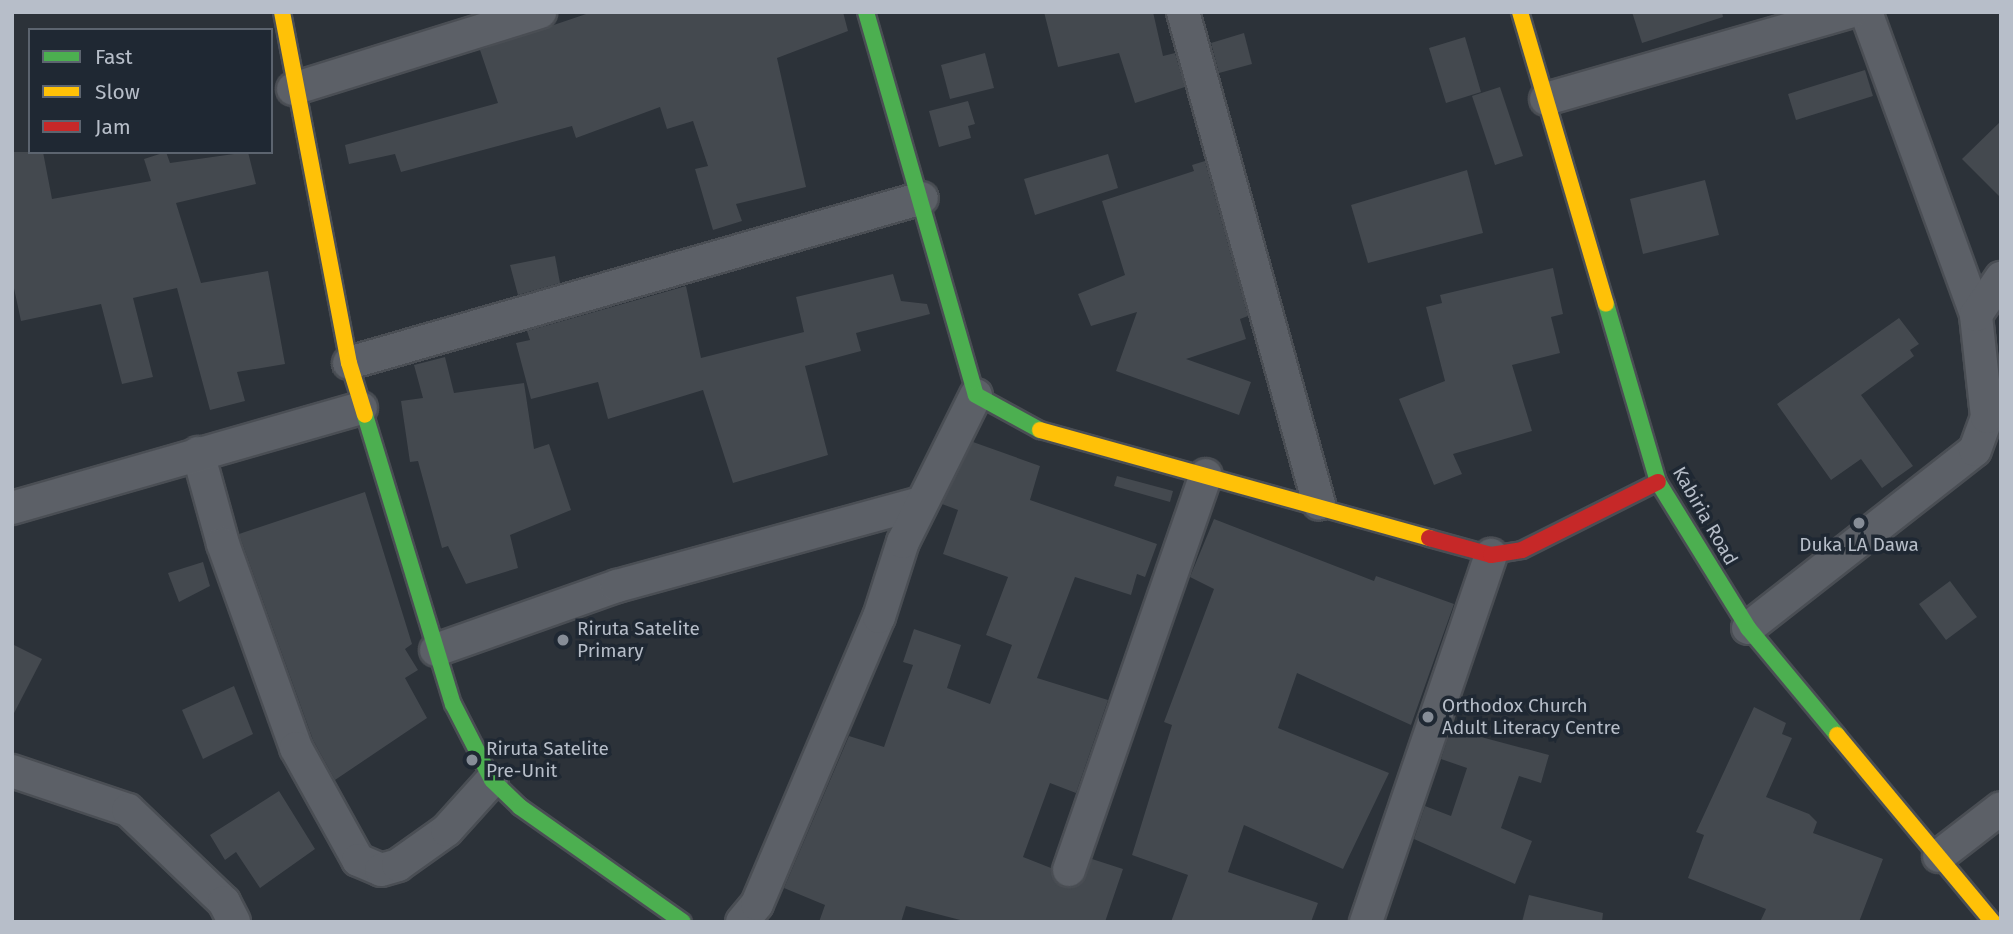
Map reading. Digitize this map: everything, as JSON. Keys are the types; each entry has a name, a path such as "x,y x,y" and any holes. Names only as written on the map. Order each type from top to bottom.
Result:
{"street":[{"path":"282,12 293,89 349,363 453,704 492,779 520,807 683,922"},
{"path":"293,89 540,12"},
{"path":"742,922 767,879 921,503 976,395 922,198 866,12"},
{"path":"1183,12 1319,504"},
{"name":"Kabiria Road","path":"1520,12 1658,482 1748,628 1993,922"},
{"path":"1546,99 1850,12"},
{"path":"1748,628 1975,450 1987,417 1976,315 1866,12"},
{"path":"349,363 922,198"},
{"path":"1976,315 2001,278"},
{"path":"976,395 1046,434 1319,504 1491,555 1522,550 1658,482"},
{"path":"12,508 361,408"},
{"path":"198,453 222,544 296,748 358,860 382,870 398,865 447,830 492,779"},
{"path":"1069,870 1206,475"},
{"path":"436,650 617,586 921,503"},
{"path":"1366,922 1491,555"},
{"path":"12,771 128,810 224,902 234,922"},
{"path":"1940,856 2001,808"}],"building":[{"path":"592,12 843,12 848,31 777,58 806,187 736,204 742,221 713,230 695,169 708,166 693,121 667,129 660,107 576,138 572,126 401,172 395,154 349,164 345,145 498,103 480,50"},
{"path":"1044,12 1153,12 1163,56 1175,53 1185,87 1135,103 1119,53 1058,67"},
{"path":"1632,12 1722,12 1723,17 1642,43"},
{"path":"1244,33 1252,64 1219,73 1211,43"},
{"path":"1465,37 1481,92 1446,103 1429,48"},
{"path":"985,53 994,88 950,99 941,65"},
{"path":"1865,70 1873,96 1796,120 1788,94"},
{"path":"1500,87 1523,156 1495,165 1472,96"},
{"path":"968,101 975,124 968,126 971,138 939,147 929,111"},
{"path":"2001,121 2001,198 1962,159"},
{"path":"12,152 43,154 52,199 151,181 144,159 160,154 167,154 170,163 248,154 256,184 176,203 201,283 268,271 285,364 237,372 245,401 210,410 177,288 133,298 153,377 122,384 101,304 21,321 12,279"},
{"path":"1108,154 1118,188 1035,215 1024,179"},
{"path":"1205,161 1248,316 1240,319 1246,339 1186,359 1251,382 1239,415 1116,371 1137,312 1091,326 1078,294 1125,275 1102,201 1194,171 1192,165"},
{"path":"1467,170 1483,233 1368,263 1351,205"},
{"path":"1705,180 1719,235 1643,254 1630,199"},
{"path":"555,256 560,283 518,295 510,265"},
{"path":"1553,268 1563,314 1551,317 1560,353 1512,365 1532,431 1453,454 1462,474 1434,485 1399,399 1445,381 1426,307 1442,303 1440,295"},
{"path":"893,274 901,301 927,304 930,314 856,333 861,351 805,366 828,455 733,483 703,390 608,419 598,382 531,399 516,343 530,340 527,331 686,286 701,358 804,332 796,297"},
{"path":"1899,318 1919,344 1910,350 1914,356 1861,395 1913,466 1882,488 1861,459 1831,480 1777,404"},
{"path":"445,357 454,393 524,383 534,449 549,444 571,510 510,535 518,568 466,584 448,546 442,548 418,461 410,462 401,401 423,398 414,365"},
{"path":"973,442 1040,466 1030,500 1157,544 1145,577 1137,574 1131,595 1075,577 1037,678 1108,700 1076,793 1050,783 1023,857 1051,868 1064,887 1081,883 1092,859 1123,869 1105,922 968,922 906,906 901,922 819,922 825,905 784,888 849,736 884,747 913,665 903,662 914,629 961,645 947,688 990,704 1012,645 986,635 1008,577 943,554 958,510 942,504"},
{"path":"1117,476 1173,491 1170,502 1114,486"},
{"path":"365,492 412,644 405,649 418,670 405,678 427,718 335,780 313,740 239,534"},
{"path":"1214,519 1374,581 1376,576 1454,604 1411,725 1297,673 1278,728 1389,773 1343,869 1244,825 1228,872 1318,903 1311,922 1171,922 1188,875 1132,855 1172,725 1164,722 1214,589 1190,577"},
{"path":"203,562 210,586 179,602 168,573"},
{"path":"1950,581 1977,617 1946,640 1919,604"},
{"path":"12,644 42,659 12,717"},
{"path":"234,686 253,734 203,759 182,710"},
{"path":"1754,707 1786,723 1782,734 1792,738 1766,797 1809,814 1817,822 1813,833 1883,859 1859,922 1760,922 1766,909 1688,878 1704,835 1696,832"},
{"path":"1451,729 1549,755 1541,783 1519,776 1501,828 1532,841 1515,884 1414,839 1425,806 1451,816 1467,768 1441,759"},
{"path":"279,791 315,849 260,888 236,852 225,860 210,835"},
{"path":"1529,895 1603,913 1602,922 1522,922"}],"traffic: fast":[{"path":"866,12 976,395 1040,430"},
{"path":"1606,304 1658,482 1748,628 1837,735"},
{"path":"365,415 453,704 492,780 520,807 683,922"}],"traffic: slow":[{"path":"282,12 349,363 365,415"},
{"path":"1520,12 1606,304"},
{"path":"1040,430 1429,538"},
{"path":"1837,735 1993,922"}],"traffic: jam":[{"path":"1429,538 1491,555 1522,550 1658,482"}],"place":[{"name":"Duka LA Dawa","path":"1859,523"},
{"name":"Riruta Satelite Primary","path":"563,640"},
{"name":"Orthodox Church Adult Literacy Centre","path":"1428,717"},
{"name":"Riruta Satelite Pre-Unit","path":"472,760"}]}
